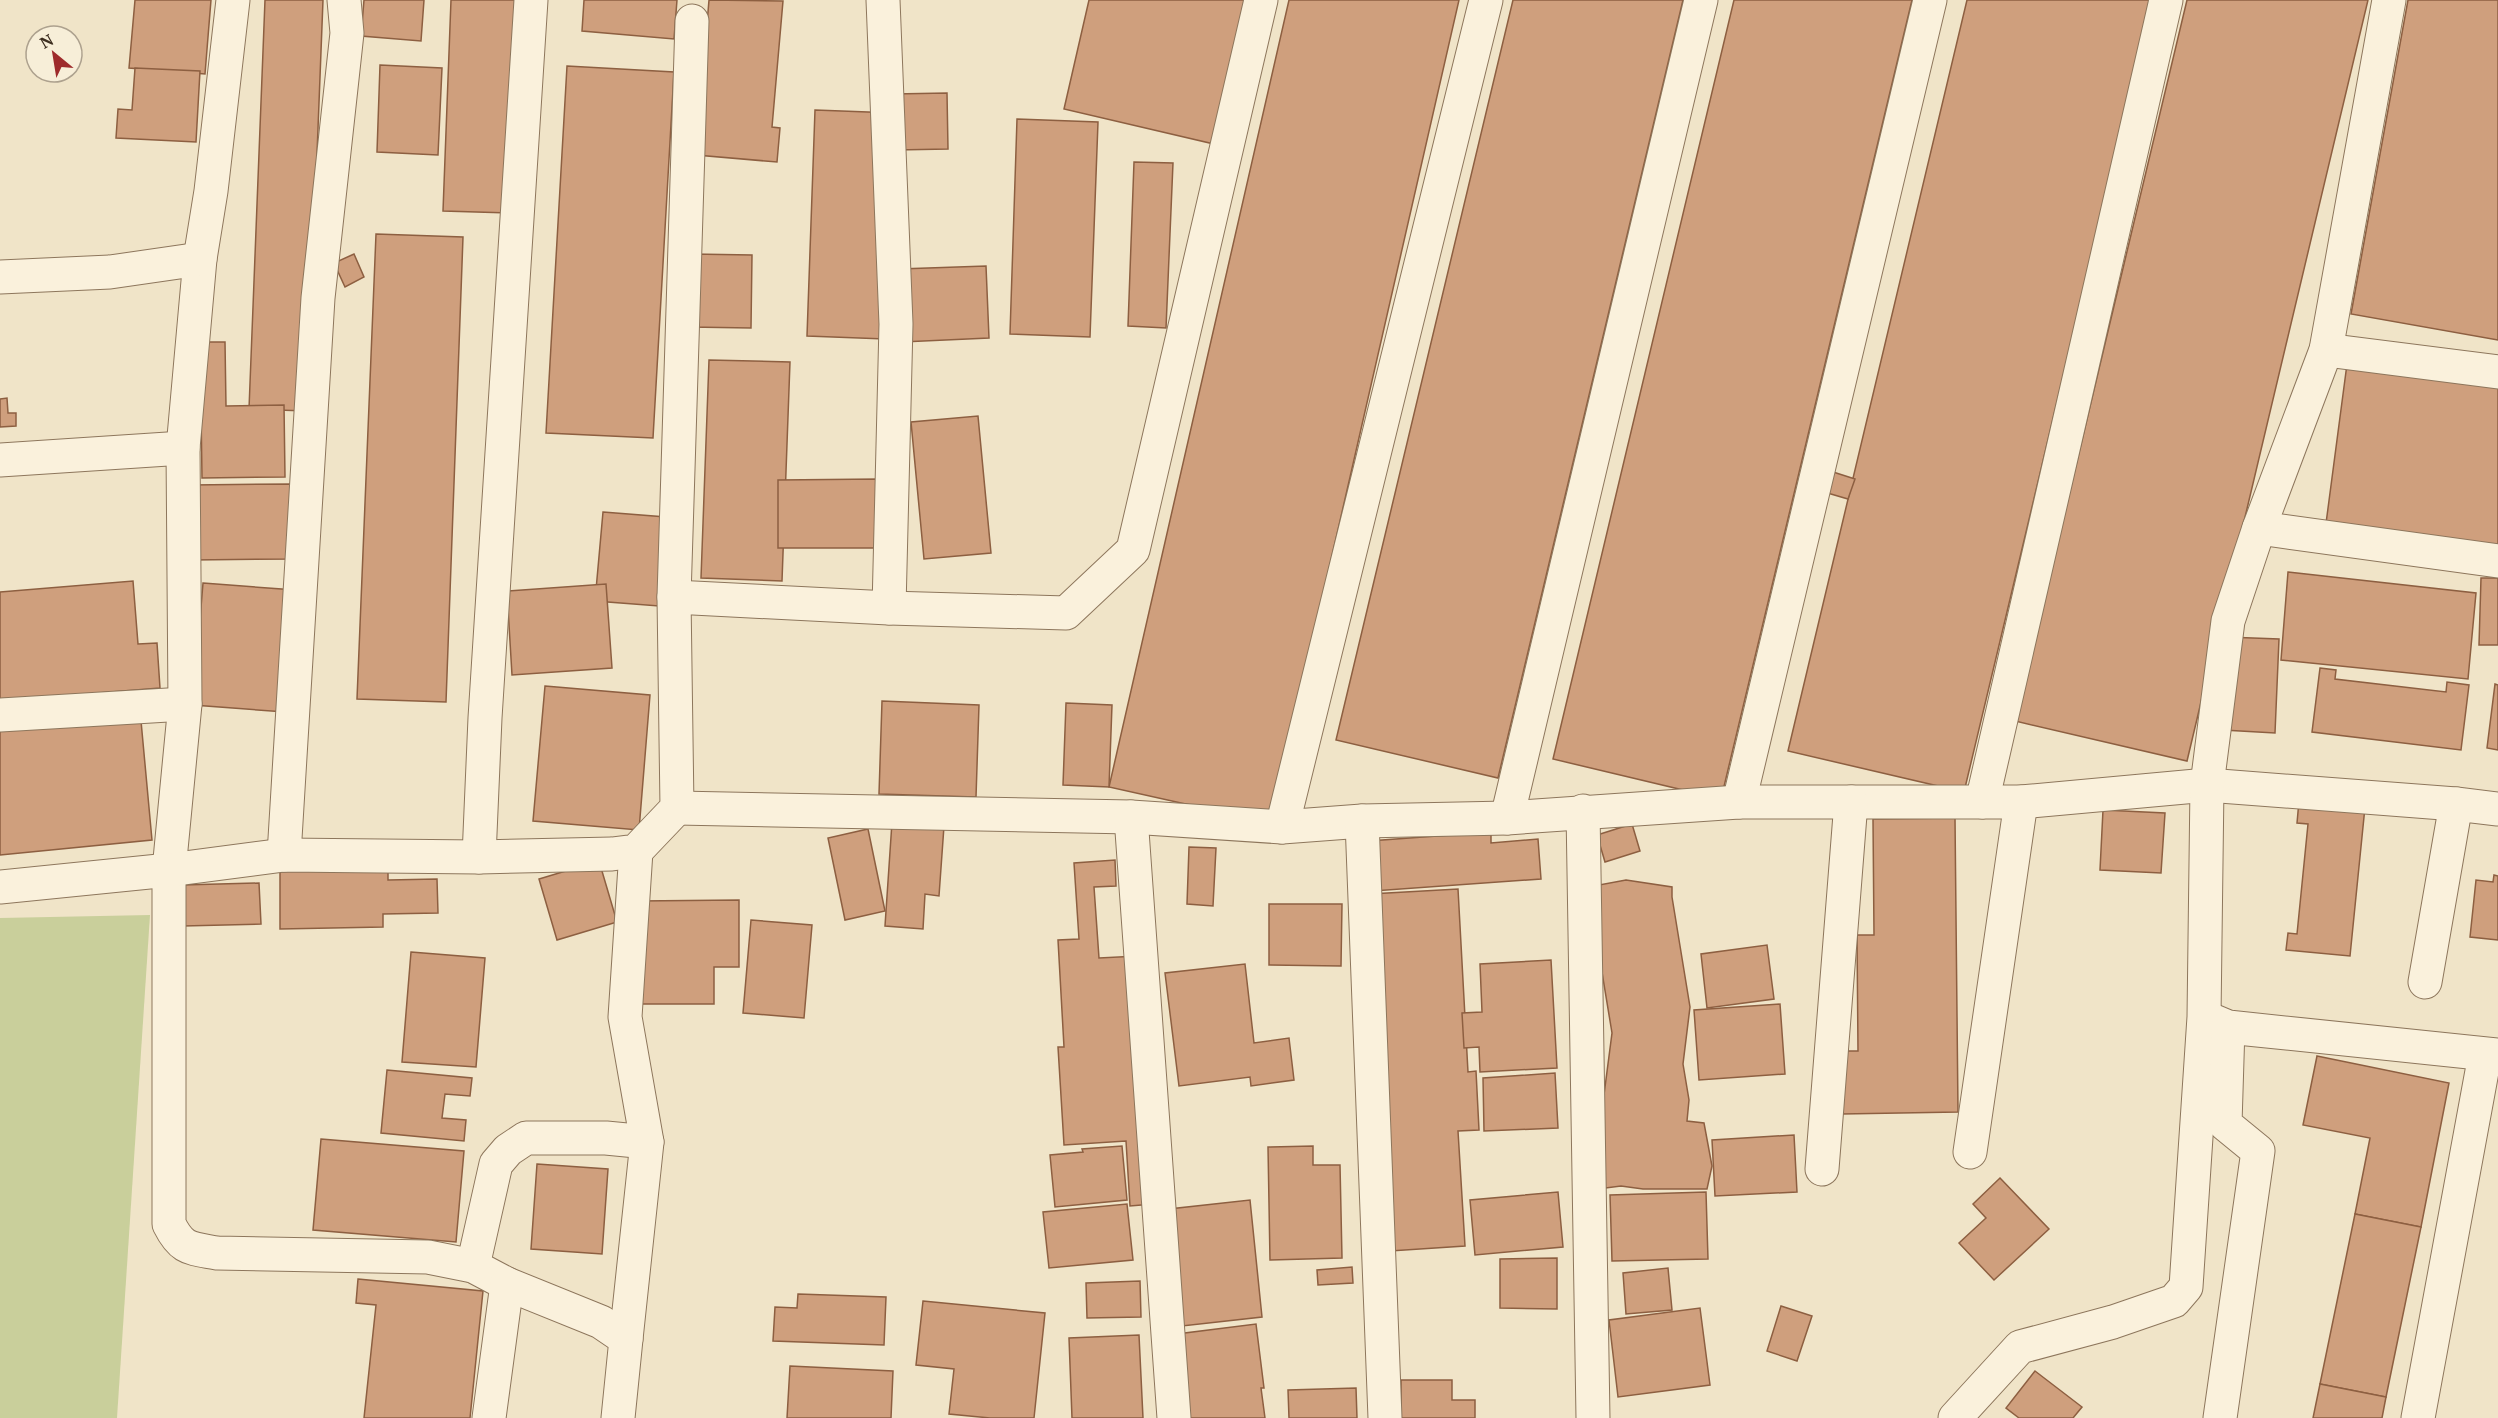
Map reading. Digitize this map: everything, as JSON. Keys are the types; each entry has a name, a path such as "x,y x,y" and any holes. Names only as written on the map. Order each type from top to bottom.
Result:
{"street":[{"path":"233,0 211,190 200,259 183,448 185,704 169,870 169,1224 177,1240 185,1247 217,1253 428,1257 473,1266 507,1284 601,1322 626,1339"},
{"path":"284,855 318,298 347,33 344,0"},
{"path":"479,857 485,718 531,0"},
{"path":"883,0 896,324 889,608"},
{"path":"674,597 889,608 1066,613 1133,550 1261,0"},
{"path":"1282,827 1486,0"},
{"path":"1507,818 1701,0"},
{"path":"1739,802 1930,0"},
{"path":"1982,802 2166,0"},
{"path":"2220,1418 2259,1151 2225,1124 2216,1022 2207,785 2228,621 2259,528 2326,350 2390,0"},
{"path":"0,887 169,870 284,855 479,857 612,854 636,851 677,808 674,597 692,21"},
{"path":"0,276 110,272 200,259"},
{"path":"2326,350 2498,372"},
{"path":"0,460 183,448"},
{"path":"2259,528 2498,561"},
{"path":"0,715 185,704"},
{"path":"677,808 1131,817 1282,827 1362,821 1507,818 1739,802 2021,802 2207,785 2498,808"},
{"path":"1822,1169 1851,802"},
{"path":"1970,1152 2021,802"},
{"path":"2425,982 2456,804"},
{"path":"1583,811 1593,1418"},
{"path":"1131,817 1174,1418"},
{"path":"1362,821 1385,1418"},
{"path":"618,1418 647,1142 625,1017 636,851"},
{"path":"2216,1022 2492,1055 2418,1418"},
{"path":"1955,1418 2020,1347 2113,1322 2174,1301 2186,1287 2216,1022"},
{"path":"473,1266 496,1164 508,1150 526,1138 606,1138 647,1142"},
{"path":"489,1418 507,1284"}],"green space":[{"path":"150,915 117,1418 0,1418 0,918"}],"building":[{"path":"135,0 211,0 205,74 129,68"},
{"path":"265,0 323,0 307,411 249,409"},
{"path":"364,0 424,0 421,41 361,36"},
{"path":"451,0 519,0 511,213 443,211"},
{"path":"584,0 677,0 674,39 582,31"},
{"path":"709,0 783,1 772,127 780,128 777,162 696,155"},
{"path":"1089,0 1248,0 1214,144 1064,109"},
{"path":"1289,0 1459,0 1271,823 1109,787"},
{"path":"1513,0 1683,0 1498,778 1336,740"},
{"path":"1734,0 1912,0 1721,799 1553,759"},
{"path":"1967,0 2153,0 1964,792 1788,751"},
{"path":"2187,0 2368,0 2187,761 2015,721"},
{"path":"2408,0 2498,0 2498,340 2351,314"},
{"path":"380,65 442,68 438,155 377,152"},
{"path":"567,66 674,72 653,438 546,433"},
{"path":"135,68 200,71 196,142 116,138 118,109 132,110"},
{"path":"947,93 948,149 895,150 894,94"},
{"path":"815,110 894,113 885,339 807,336"},
{"path":"1017,119 1098,122 1090,337 1010,334"},
{"path":"1134,162 1173,163 1166,328 1128,326"},
{"path":"376,234 463,237 446,702 357,699"},
{"path":"354,254 364,277 345,287 334,263"},
{"path":"691,254 752,255 751,328 689,327"},
{"path":"986,266 989,338 902,342 899,269"},
{"path":"200,342 225,342 226,406 284,405 285,477 202,478"},
{"path":"709,360 790,362 782,581 701,578"},
{"path":"2347,364 2498,384 2498,554 2325,531"},
{"path":"7,398 8,413 16,413 16,426 0,427 0,399"},
{"path":"978,416 991,553 924,559 911,422"},
{"path":"1830,471 1855,479 1848,499 1824,492"},
{"path":"879,479 879,548 778,548 778,480"},
{"path":"291,484 291,559 192,560 191,485"},
{"path":"603,512 666,517 659,606 595,601"},
{"path":"2288,572 2476,593 2468,679 2281,660"},
{"path":"2481,578 2498,578 2498,645 2479,645"},
{"path":"133,581 138,644 157,643 160,688 0,701 0,592"},
{"path":"203,583 295,590 285,712 193,705"},
{"path":"606,584 612,668 512,675 507,591"},
{"path":"2226,637 2279,639 2275,733 2223,730"},
{"path":"2320,668 2336,670 2335,679 2446,692 2447,682 2469,685 2461,750 2312,732"},
{"path":"2495,684 2498,685 2498,750 2487,748"},
{"path":"545,686 650,695 639,830 533,821"},
{"path":"882,701 979,705 976,797 879,794"},
{"path":"1066,703 1112,705 1109,787 1063,785"},
{"path":"140,710 152,840 0,855 0,724"},
{"path":"2299,801 2365,807 2350,956 2286,950 2288,933 2297,934 2308,824 2297,823"},
{"path":"2103,810 2165,813 2161,873 2100,870"},
{"path":"1955,818 1958,1112 1842,1114 1842,1051 1858,1051 1857,935 1874,935 1873,819"},
{"path":"892,822 944,826 939,896 925,894 923,929 885,926"},
{"path":"1632,824 1640,851 1605,862 1597,835"},
{"path":"868,829 885,911 845,920 828,838"},
{"path":"1491,832 1491,843 1538,839 1541,879 1373,891 1369,841"},
{"path":"1189,847 1216,848 1213,906 1187,904"},
{"path":"1115,860 1116,886 1094,887 1099,958 1138,956 1153,1204 1130,1206 1126,1141 1064,1145 1058,1047 1064,1047 1058,940 1079,939 1074,863"},
{"path":"599,861 617,922 557,940 539,879"},
{"path":"388,866 388,880 437,879 438,913 383,914 383,927 280,929 280,868"},
{"path":"2494,875 2498,876 2498,940 2470,937 2476,880 2493,882"},
{"path":"1626,880 1672,887 1690,1007 1683,1064 1689,1100 1687,1121 1704,1123 1712,1166 1707,1189 1643,1189 1621,1186 1598,1189 1598,1141 1612,1033 1588,887"},
{"path":"259,883 261,924 183,926 182,885"},
{"path":"1458,889 1468,1072 1476,1071 1479,1130 1458,1131 1465,1246 1390,1251 1370,894"},
{"path":"739,900 739,967 714,967 714,1004 638,1004 638,901"},
{"path":"1269,904 1342,904 1341,966 1269,965"},
{"path":"751,920 812,925 804,1018 743,1013"},
{"path":"1767,945 1774,999 1707,1008 1701,954"},
{"path":"411,952 485,958 476,1067 402,1062"},
{"path":"1551,960 1557,1068 1480,1072 1479,1047 1464,1048 1462,1013 1482,1012 1480,964"},
{"path":"1245,964 1254,1043 1289,1038 1294,1080 1251,1086 1250,1077 1179,1086 1165,973"},
{"path":"1780,1004 1785,1074 1699,1080 1694,1010"},
{"path":"2317,1056 2449,1083 2421,1227 2355,1214 2370,1138 2303,1125"},
{"path":"387,1070 472,1078 470,1096 445,1094 442,1118 466,1120 464,1141 381,1133"},
{"path":"1555,1073 1558,1128 1484,1131 1483,1078"},
{"path":"1794,1135 1797,1192 1715,1196 1712,1140"},
{"path":"321,1139 464,1151 456,1242 313,1230"},
{"path":"1122,1146 1127,1200 1055,1207 1050,1155 1083,1152 1082,1149"},
{"path":"1313,1146 1313,1165 1340,1165 1342,1258 1270,1260 1268,1147"},
{"path":"537,1164 608,1169 602,1254 531,1249"},
{"path":"2000,1178 2049,1229 1994,1280 1959,1243 1986,1218 1973,1204"},
{"path":"1558,1192 1563,1247 1475,1255 1470,1200"},
{"path":"1706,1192 1708,1259 1612,1261 1610,1195"},
{"path":"1250,1200 1262,1317 1182,1326 1169,1209"},
{"path":"1127,1204 1133,1260 1049,1268 1043,1212"},
{"path":"2355,1214 2421,1227 2386,1397 2320,1384"},
{"path":"1557,1258 1557,1309 1500,1308 1500,1259"},
{"path":"1352,1267 1353,1283 1318,1285 1317,1270"},
{"path":"1668,1268 1672,1310 1626,1314 1623,1273"},
{"path":"358,1279 483,1291 470,1418 364,1418 376,1305 356,1303"},
{"path":"1140,1281 1141,1317 1087,1318 1086,1283"},
{"path":"798,1294 886,1297 884,1345 773,1341 775,1307 797,1308"},
{"path":"923,1301 1045,1313 1034,1418 990,1418 949,1414 954,1369 916,1365"},
{"path":"1781,1306 1812,1316 1797,1361 1767,1351"},
{"path":"1700,1308 1710,1385 1618,1397 1609,1320"},
{"path":"1256,1324 1264,1388 1261,1388 1265,1418 1187,1418 1177,1334"},
{"path":"1139,1335 1143,1418 1072,1418 1069,1338"},
{"path":"790,1366 893,1371 891,1418 787,1418"},
{"path":"2035,1371 2082,1407 2073,1418 2019,1418 2006,1408"},
{"path":"1401,1380 1452,1380 1452,1400 1475,1400 1475,1418 1401,1418"},
{"path":"2320,1384 2386,1397 2382,1418 2313,1418"},
{"path":"1356,1388 1357,1418 1289,1418 1288,1390"}]}
